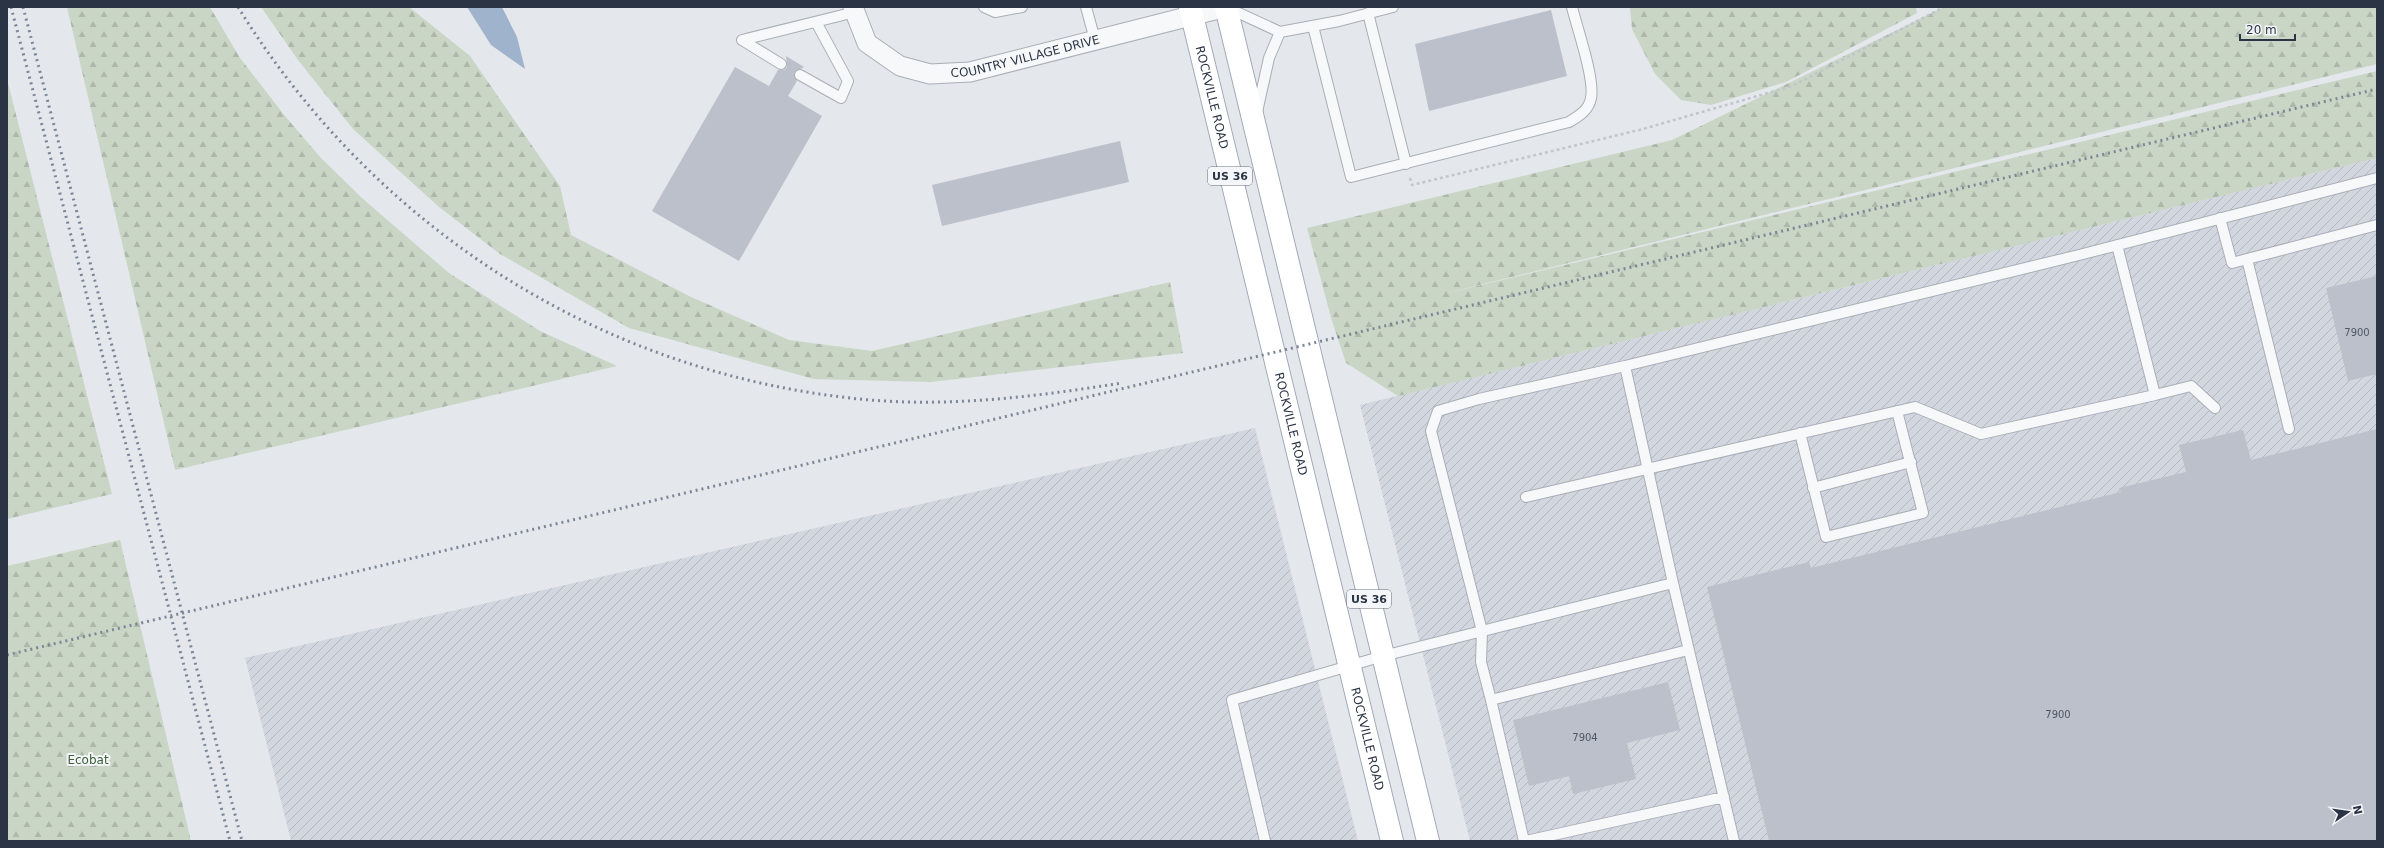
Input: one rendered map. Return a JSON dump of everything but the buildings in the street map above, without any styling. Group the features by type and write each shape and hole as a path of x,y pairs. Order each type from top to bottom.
{"main road":[{"name":"US 36","path":"1226,7 1428,841"},
{"name":"ROCKVILLE ROAD","path":"1191,11 1392,841"}],"street":[{"name":"COUNTRY VILLAGE DRIVE","path":"854,10 867,43 900,66 930,74 970,72 1095,40 1191,11 1226,7"}],"lane":[{"path":"984,7 995,12 1022,7"},
{"path":"1086,7 1095,40"},
{"path":"1226,7 1280,32 1313,26 1393,7"},
{"path":"1313,26 1351,177 1569,122 1580,115 1588,107 1592,97 1592,84 1572,7"},
{"path":"782,64 742,40 816,22 854,10"},
{"path":"1368,13 1406,164"},
{"path":"800,75 841,98 848,81 816,22"},
{"path":"1255,126 1269,58 1280,32"},
{"path":"1724,797 1525,841 1481,662 1482,631 1431,431 1438,411 1479,399 1624,366 2117,245 2377,178"},
{"path":"2220,218 2232,263 2377,225"},
{"path":"2117,245 2155,395"},
{"path":"2247,259 2288,429"},
{"path":"1624,366 1688,650 1734,841"},
{"path":"1526,497 1915,407 1981,434 2191,386 2215,408"},
{"path":"1800,434 1812,488 1826,537 1923,512 1898,411"},
{"path":"1812,488 1911,462"},
{"path":"1265,841 1232,700 1383,656 1673,583"},
{"path":"1491,700 1688,650"}],"path":[{"path":"1406,164 1412,185 1643,129 1792,86 1944,7"}],"shaded area":[{"path":"2377,158 2377,841 1470,841 1360,405"},
{"path":"1255,428 1358,841 291,841 245,658"}],"green space":[{"path":"67,7 210,7 240,58 285,116 320,157 363,199 449,273 540,331 617,366 175,470"},
{"path":"261,7 409,7 470,56 560,186 571,235 689,296 789,340 872,351 1170,282 1183,353 931,382 814,379 629,328 500,254 439,207 353,129 298,60"},
{"path":"1630,7 1916,7 1917,13 1786,82 1711,105 1681,100 1655,74 1632,29"},
{"path":"1944,7 2377,7 2377,64 1431,297 2377,71 2377,158 1398,396 1346,363 1332,321 1307,228 1672,140"},
{"path":"7,79 112,494 7,519"},
{"name":"Ecobat","path":"120,540 191,841 7,841 7,566"}],"water":[{"path":"467,7 502,7 517,37 525,69 491,45"}],"railway":[{"path":"11,7 230,841"},
{"path":"23,7 242,841"},
{"path":"238,7 294,87 358,160 429,224 507,279 591,325 680,360 773,386 870,400 934,402 997,399 1122,383"},
{"path":"7,655 2377,89"}]}
